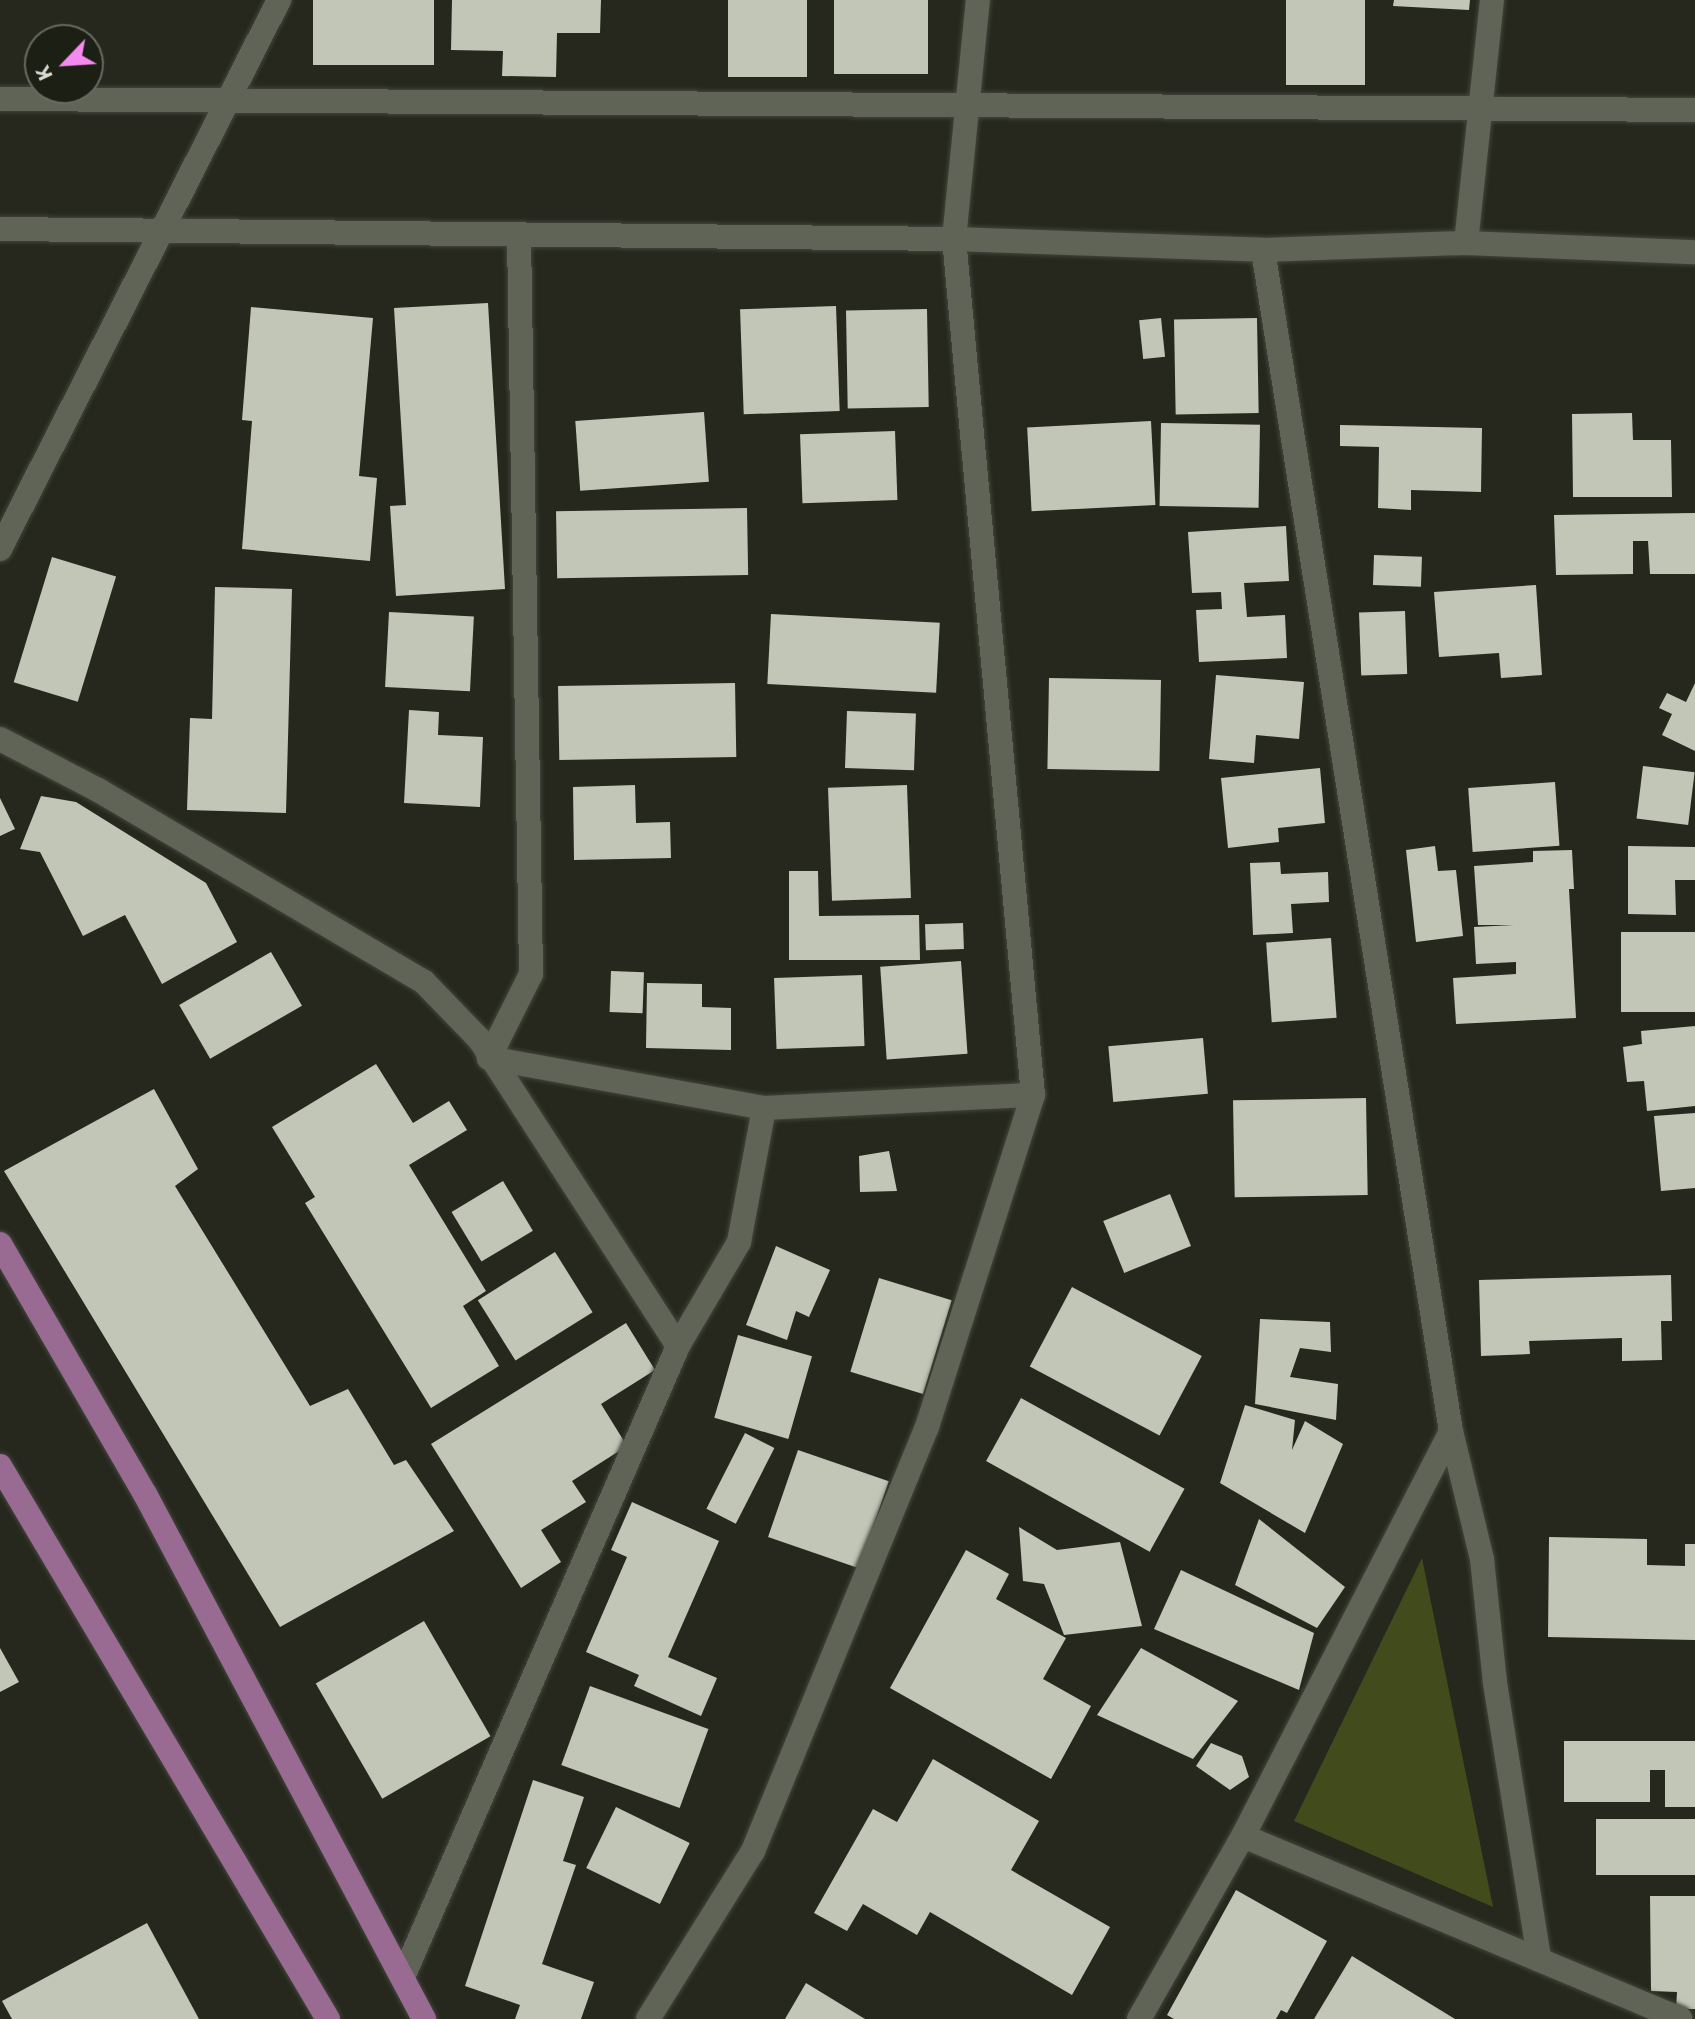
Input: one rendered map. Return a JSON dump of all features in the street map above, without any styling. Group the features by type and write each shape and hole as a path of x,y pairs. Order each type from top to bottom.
{"main road":[{"path":"0,1244 145,1494 424,2019"},
{"path":"0,1466 328,2019"}],"street":[{"path":"0,549 279,0"},
{"path":"648,2019 753,1851 927,1427 1033,1095 954,239 978,0"},
{"path":"1466,243 1492,0"},
{"path":"0,99 1695,110"},
{"path":"0,229 954,239 1263,250 1466,243 1695,252"},
{"path":"489,1058 531,974 519,235"},
{"path":"1263,250 1451,1431 1482,1559 1495,1683 1539,1957"},
{"path":"0,739 98,790 424,982 480,1040 678,1346"},
{"path":"489,1058 764,1108 1033,1095"},
{"path":"403,1977 678,1346 739,1242 764,1108"},
{"path":"1139,2019 1243,1836 1451,1431"},
{"path":"1243,1836 1539,1957 1680,2019"}],"green space":[{"path":"1422,1558 1493,1907 1294,1821"}],"building":[{"path":"313,0 434,0 434,65 313,65"},
{"path":"452,0 601,0 600,33 557,33 556,77 502,76 503,51 451,50"},
{"path":"728,0 807,0 807,77 728,77"},
{"path":"834,0 928,0 928,74 834,74"},
{"path":"1286,0 1365,0 1365,85 1286,85"},
{"path":"1394,0 1470,0 1469,10 1393,6"},
{"path":"488,303 505,589 396,596 390,506 406,505 394,308"},
{"path":"836,306 840,411 744,414 740,309"},
{"path":"251,307 373,318 359,476 377,478 370,561 242,549 252,421 242,420"},
{"path":"927,309 929,407 848,408 846,310"},
{"path":"1161,318 1165,357 1143,359 1139,320"},
{"path":"1257,318 1259,413 1176,414 1174,319"},
{"path":"704,412 709,482 580,491 575,421"},
{"path":"1632,413 1633,440 1671,440 1672,497 1573,497 1572,414"},
{"path":"1151,421 1155,505 1032,511 1027,427"},
{"path":"1161,423 1260,425 1259,508 1160,506"},
{"path":"1340,425 1482,428 1481,492 1411,490 1411,510 1378,508 1379,447 1340,446"},
{"path":"895,431 897,500 802,503 800,434"},
{"path":"747,508 748,575 557,578 556,511"},
{"path":"1695,513 1695,574 1650,574 1648,541 1633,541 1633,574 1556,575 1554,515"},
{"path":"1286,526 1289,581 1244,583 1247,617 1285,615 1287,658 1199,662 1196,610 1222,609 1221,592 1192,593 1188,532"},
{"path":"1374,555 1422,557 1421,587 1373,585"},
{"path":"52,557 116,577 78,702 14,682"},
{"path":"1536,585 1542,675 1501,678 1499,653 1439,657 1434,592"},
{"path":"215,587 292,589 286,813 187,810 190,718 212,719"},
{"path":"1405,611 1407,674 1361,676 1359,613"},
{"path":"389,612 474,616 470,691 385,687"},
{"path":"771,614 940,623 936,693 767,684"},
{"path":"1216,675 1304,682 1299,739 1256,735 1254,763 1209,759"},
{"path":"1049,678 1161,680 1159,771 1047,769"},
{"path":"735,683 736,757 559,760 558,686"},
{"path":"1695,683 1695,751 1662,735 1672,714 1659,708 1667,693 1686,702"},
{"path":"409,710 439,712 438,735 483,737 480,807 404,803"},
{"path":"847,711 916,713 914,770 845,768"},
{"path":"1643,766 1695,772 1688,825 1637,819"},
{"path":"1320,768 1325,823 1278,828 1279,842 1228,848 1221,778"},
{"path":"1555,782 1559,846 1473,852 1468,788"},
{"path":"635,785 636,823 670,822 671,858 574,860 573,787"},
{"path":"907,785 911,898 832,901 828,788"},
{"path":"41,796 76,802 206,883 237,942 162,984 125,915 83,936 40,852 20,849"},
{"path":"0,798 15,829 0,836"},
{"path":"1435,846 1438,871 1456,870 1463,936 1416,942 1406,850"},
{"path":"1628,846 1695,847 1695,880 1675,880 1676,915 1628,914"},
{"path":"1572,850 1574,889 1569,889 1576,1018 1456,1024 1453,978 1516,974 1516,962 1476,964 1474,927 1514,925 1478,925 1474,866 1533,862 1533,851"},
{"path":"1280,862 1281,874 1328,872 1329,902 1291,904 1293,933 1253,935 1250,863"},
{"path":"789,871 818,871 819,916 919,915 920,960 789,960"},
{"path":"963,923 964,949 926,950 925,924"},
{"path":"1621,932 1695,932 1695,1012 1621,1012"},
{"path":"1331,938 1337,1018 1272,1022 1266,943"},
{"path":"271,952 302,1006 210,1059 179,1005"},
{"path":"961,961 967,1054 887,1059 880,967"},
{"path":"611,971 644,972 643,1013 610,1012"},
{"path":"862,975 864,1046 777,1049 774,978"},
{"path":"647,983 702,984 702,1007 731,1008 731,1050 646,1048"},
{"path":"1695,1026 1695,1106 1647,1111 1644,1081 1627,1082 1623,1047 1642,1044 1641,1031"},
{"path":"1203,1038 1208,1094 1113,1102 1108,1046"},
{"path":"376,1064 413,1123 449,1101 467,1130 409,1165 486,1291 463,1306 499,1366 431,1408 305,1203 315,1197 272,1127"},
{"path":"154,1089 198,1169 175,1186 310,1406 348,1389 394,1465 406,1460 454,1531 280,1627 4,1171"},
{"path":"1366,1098 1368,1195 1235,1197 1233,1100"},
{"path":"1695,1113 1695,1188 1661,1191 1654,1116"},
{"path":"889,1151 897,1191 860,1192 859,1156"},
{"path":"503,1181 533,1231 481,1262 452,1212"},
{"path":"1170,1194 1191,1246 1124,1273 1103,1221"},
{"path":"776,1246 830,1270 809,1317 796,1311 787,1340 746,1325"},
{"path":"555,1252 593,1312 515,1360 478,1300"},
{"path":"1671,1275 1672,1321 1661,1321 1662,1360 1622,1361 1622,1338 1529,1341 1530,1354 1481,1356 1479,1280"},
{"path":"879,1278 952,1300 923,1394 850,1372"},
{"path":"1072,1287 1202,1356 1160,1435 1030,1366"},
{"path":"1260,1319 1330,1322 1331,1352 1300,1348 1290,1377 1338,1384 1336,1420 1255,1404"},
{"path":"626,1323 655,1370 601,1404 627,1446 572,1481 586,1502 541,1530 561,1562 521,1588 431,1444"},
{"path":"738,1335 812,1356 788,1439 714,1418"},
{"path":"1021,1398 1185,1489 1150,1552 986,1461"},
{"path":"1245,1405 1295,1420 1292,1450 1305,1421 1343,1444 1305,1533 1220,1483"},
{"path":"745,1433 774,1448 736,1524 706,1509"},
{"path":"798,1450 889,1481 859,1568 768,1537"},
{"path":"632,1502 719,1541 668,1657 717,1678 701,1716 634,1686 639,1675 586,1652 627,1557 611,1550"},
{"path":"1259,1519 1345,1587 1317,1628 1235,1585"},
{"path":"1019,1527 1057,1550 1120,1542 1142,1626 1064,1635 1044,1584 1023,1581"},
{"path":"1549,1537 1647,1539 1647,1565 1685,1566 1685,1544 1695,1544 1695,1640 1548,1637"},
{"path":"966,1550 1009,1574 996,1599 1066,1638 1043,1679 1091,1706 1051,1779 890,1688"},
{"path":"1181,1570 1314,1633 1299,1690 1154,1629"},
{"path":"424,1621 490,1736 382,1799 316,1684"},
{"path":"0,1648 19,1682 0,1692"},
{"path":"1141,1648 1238,1701 1193,1759 1097,1715"},
{"path":"590,1686 708,1729 680,1808 561,1765"},
{"path":"1564,1741 1695,1741 1695,1807 1665,1807 1665,1770 1650,1770 1650,1802 1564,1802"},
{"path":"1211,1743 1242,1756 1249,1777 1230,1790 1196,1766"},
{"path":"933,1759 1039,1821 1011,1870 1110,1927 1072,1995 930,1912 917,1935 863,1904 847,1931 814,1913 873,1809 897,1822"},
{"path":"533,1780 584,1797 563,1861 576,1865 542,1964 594,1982 581,2019 515,2019 520,2005 465,1986"},
{"path":"616,1807 690,1843 660,1904 586,1868"},
{"path":"1596,1819 1695,1819 1695,1875 1596,1875"},
{"path":"1236,1890 1327,1941 1287,2013 1281,2010 1276,2019 1174,2019 1167,2015"},
{"path":"1650,1896 1695,1896 1695,2009 1676,2009 1677,1992 1651,1991"},
{"path":"147,1923 199,2019 12,2019 2,2001"},
{"path":"1352,1956 1455,2019 1314,2019"},
{"path":"806,1983 865,2019 785,2019"}]}
